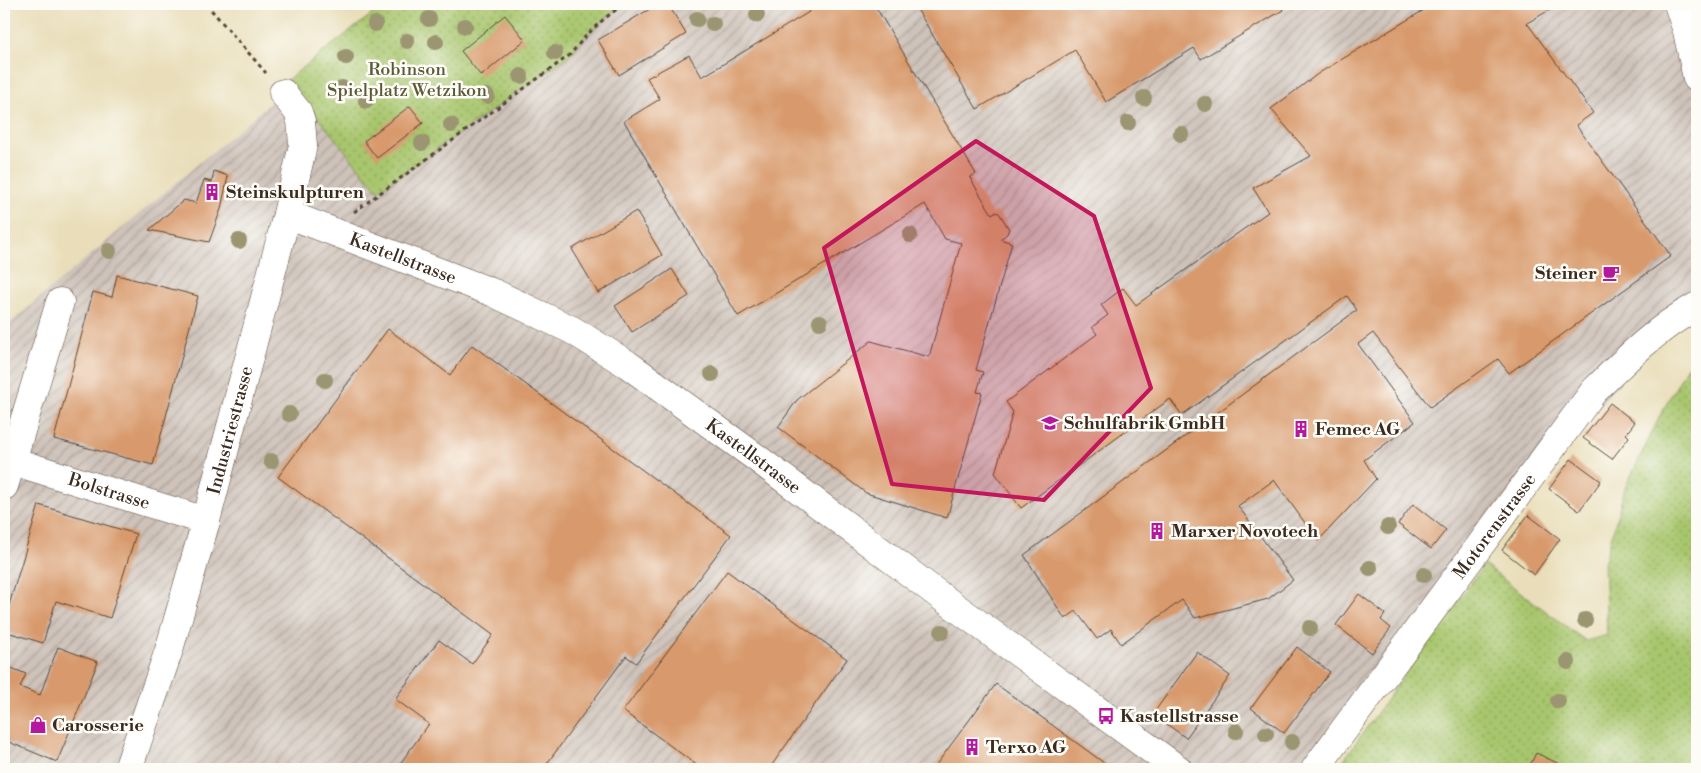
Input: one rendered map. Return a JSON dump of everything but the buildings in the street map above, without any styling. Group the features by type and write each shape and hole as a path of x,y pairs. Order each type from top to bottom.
{"street":[{"path":"1678,4 1697,78"},
{"name":"Industriestrasse","path":"128,769 169,650 206,520 287,214 303,145 303,131 298,112 282,93"},
{"name":"Kastellstrasse","path":"287,214 494,293 580,335 627,364 1178,769"},
{"path":"4,486 60,302"},
{"name":"Motorenstrasse","path":"1315,769 1594,391 1637,348 1666,325 1697,306"},
{"name":"Bolstrasse","path":"12,460 206,520"}],"path":[{"path":"206,4 282,93"},
{"path":"352,213 570,55 588,33 624,4"}],"highlighted area":[{"path":"976,141 1094,216 1151,388 1044,500 892,484 824,248"}],"shaded area":[{"path":"624,4 1697,4 1697,306 1659,331 1315,769 4,769 4,328 282,93 287,80 378,191 570,55 588,33"}],"green space":[{"name":"Robinson Spielplatz Wetzikon","path":"385,4 624,4 595,27 570,55 378,191 287,80"},
{"path":"1697,353 1697,769 1339,769 1339,766 1484,565 1586,641 1607,635 1604,564 1625,488 1662,412"}],"place":[{"name":"Steinskulpturen","path":"212,192"},
{"name":"Steiner","path":"1611,273"},
{"name":"Schulfabrik GmbH","path":"1050,423"},
{"name":"Femec AG","path":"1301,429"},
{"name":"Marxer Novotech","path":"1157,531"},
{"name":"Kastellstrasse","path":"1106,716"},
{"name":"Carosserie","path":"38,725"},
{"name":"Terxo AG","path":"972,747"}]}
